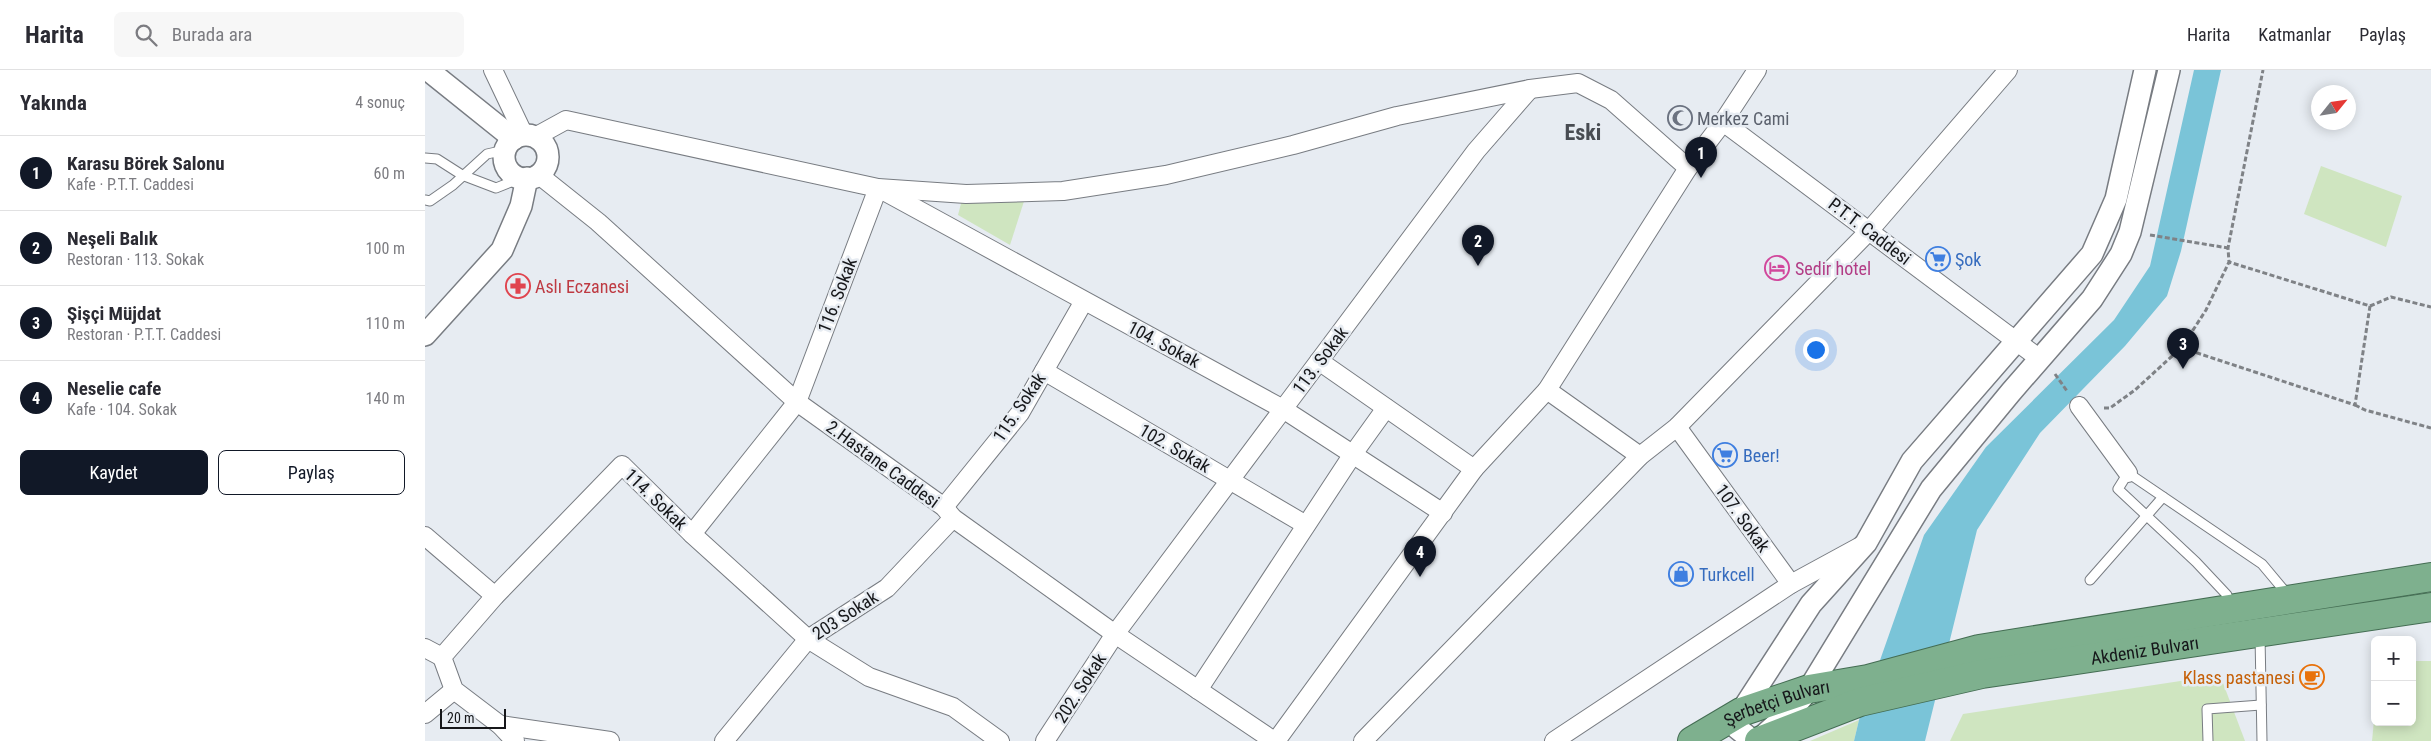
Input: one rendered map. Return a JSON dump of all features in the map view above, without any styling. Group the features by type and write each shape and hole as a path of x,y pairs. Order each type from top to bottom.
{"highway":[{"name":"Akdeniz Bulvarı","path":"1864,690 1980,661 2230,608 2431,576"},
{"name":"Akdeniz Bulvarı","path":"1980,661 2260,632 2431,607"},
{"name":"Şerbetçi Bulvarı","path":"1692,741 1741,712 1809,689 1864,690"},
{"name":"Şerbetçi Bulvarı","path":"1758,741 1864,690"}],"street":[{"path":"425,335 503,250 521,206 529,177 548,163 546,148 520,140 428,70"},
{"path":"493,70 520,140"},
{"path":"1275,741 1474,469 1547,390 1687,168 1723,122 1757,70"},
{"path":"1363,741 1640,456 1677,426 1869,231 2007,70"},
{"path":"1753,741 1737,728 1741,712 1811,604 1867,542 1912,461 2092,254 2116,199 2145,70"},
{"path":"1758,741 1791,711 1809,689 1931,489 2092,299 2121,254 2130,232 2169,70"},
{"path":"529,177 509,170 504,157 520,140 566,120 877,188 966,194 1063,191 1166,175 1293,145 1397,116 1530,89 1579,84 1611,100 1687,168"},
{"name":"113. Sokak","path":"1115,634 1476,151 1530,89"},
{"name":"P.T.T. Caddesi","path":"1723,122 2040,359"},
{"name":"2.Hastane Caddesi","path":"529,177 598,222 797,402 1115,634 1275,741"},
{"name":"104. Sokak","path":"877,188 1283,409 1443,513"},
{"name":"116. Sokak","path":"692,534 797,402 877,188"},
{"name":"115. Sokak","path":"949,513 1020,413 1084,301"},
{"path":"1319,361 1474,469"},
{"name":"102. Sokak","path":"1044,371 1306,525"},
{"path":"1547,390 1640,456"},
{"path":"2079,406 2128,472"},
{"path":"1198,690 1353,454 1386,408"},
{"name":"107. Sokak","path":"1677,426 1791,584"},
{"name":"114. Sokak","path":"442,657 495,596 622,466 692,534 808,639 869,676 953,707 1000,741"},
{"name":"203 Sokak","path":"724,741 808,639 887,588 949,513"},
{"path":"425,536 495,596"},
{"path":"1554,741 1791,584 1867,542"},
{"name":"202. Sokak","path":"1045,741 1115,634"},
{"path":"425,648 442,657 454,690 500,725 515,741"},
{"path":"425,714 454,690"},
{"path":"500,725 610,741"}],"lane":[{"path":"425,200 430,201 487,154 520,140"},
{"path":"425,158 437,159 462,175 496,188 529,177"},
{"path":"2230,608 2227,595 2197,562 2118,489 2128,472 2262,564 2292,599"},
{"path":"2090,580 2163,497"},
{"path":"2260,632 2262,741"},
{"path":"2209,741 2207,710 2261,705"}],"path":[{"path":"2079,406 2110,408 2135,390 2182,348 2205,310 2229,262 2228,248 2263,70"},
{"path":"2130,232 2228,248"},
{"path":"2229,262 2370,306 2391,297 2431,307"},
{"path":"2355,405 2370,306"},
{"path":"2182,348 2355,405 2365,410 2431,428"}],"green space":[{"path":"2321,166 2402,196 2386,247 2304,214"},
{"path":"964,192 1026,195 1010,245 958,215"},
{"path":"2416,661 2431,661 2431,741 2372,741 2373,726 2416,726"},
{"path":"2220,675 2245,741 1950,741 1963,714"},
{"path":"1859,720 1854,741 1810,741"}],"water":[{"path":"2194,70 2221,70 2181,251 2167,296 2125,346 2040,433 1977,530 1925,741 1854,741 1859,720 1924,535 1986,447 2114,320 2150,266"}],"place":[{"name":"Merkez Cami","path":"1680,118"},
{"name":"Karasu Börek Salonu","path":"1701,178"},
{"name":"Şok","path":"1938,259"},
{"name":"Neşeli Balık","path":"1478,266"},
{"name":"Sedir hotel","path":"1777,268"},
{"name":"Aslı Eczanesi","path":"518,286"},
{"name":"Şişçi Müjdat","path":"2183,369"},
{"name":"Beer!","path":"1725,455"},
{"name":"Turkcell","path":"1681,574"},
{"name":"Neselie cafe","path":"1420,577"},
{"name":"Klass pastanesi","path":"2312,677"}],"district":[{"name":"Eski","path":"1583,132"}]}
